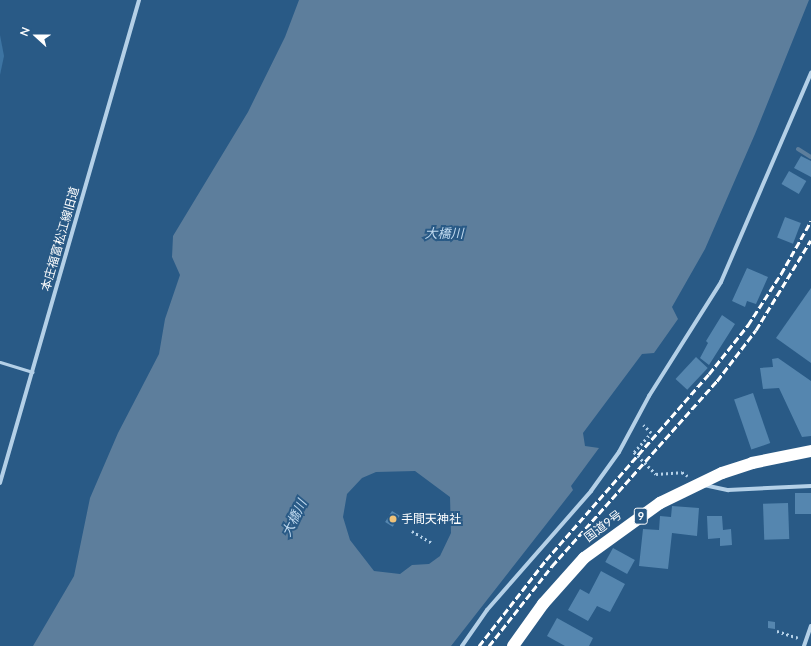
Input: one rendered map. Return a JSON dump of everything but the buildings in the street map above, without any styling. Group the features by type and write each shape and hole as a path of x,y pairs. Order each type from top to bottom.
{"highway":[{"name":"国道9号","path":"513,646 543,604 584,558 660,504 700,484 752,463 811,451"}],"street":[{"name":"本庄福富松江線旧道","path":"0,483 139,0"},
{"path":"462,646 487,610 591,491 619,452 649,396 721,282 811,73"},
{"path":"700,484 728,490 811,486"},
{"path":"804,646 811,626"}],"lane":[{"path":"0,362 33,372"}],"path":[{"path":"651,433 634,452 656,474 682,472"},
{"path":"412,531 432,543"},
{"path":"776,631 806,640"}],"shaded area":[{"path":"0,35 4,56 0,75"}],"water":[{"name":"大橋川","path":"299,0 809,0 755,134 705,249 672,307 678,319 654,353 642,354 583,433 585,446 599,448 571,486 573,490 451,646 33,646 74,576 90,498 118,433 159,354 165,319 180,275 172,257 173,236 248,112 285,37","holes":["415,471 450,497 451,533 440,556 429,564 412,565 400,574 374,571 350,540 343,517 347,494 362,478 376,472"]}],"waterway":[{"path":"798,149 811,157"}],"railway":[{"path":"479,646 546,560 709,374 748,325 781,274 811,221"},
{"path":"489,646 552,566 717,381 756,330 811,240"}],"place":[{"name":"手間天神社","path":"393,519"}]}
